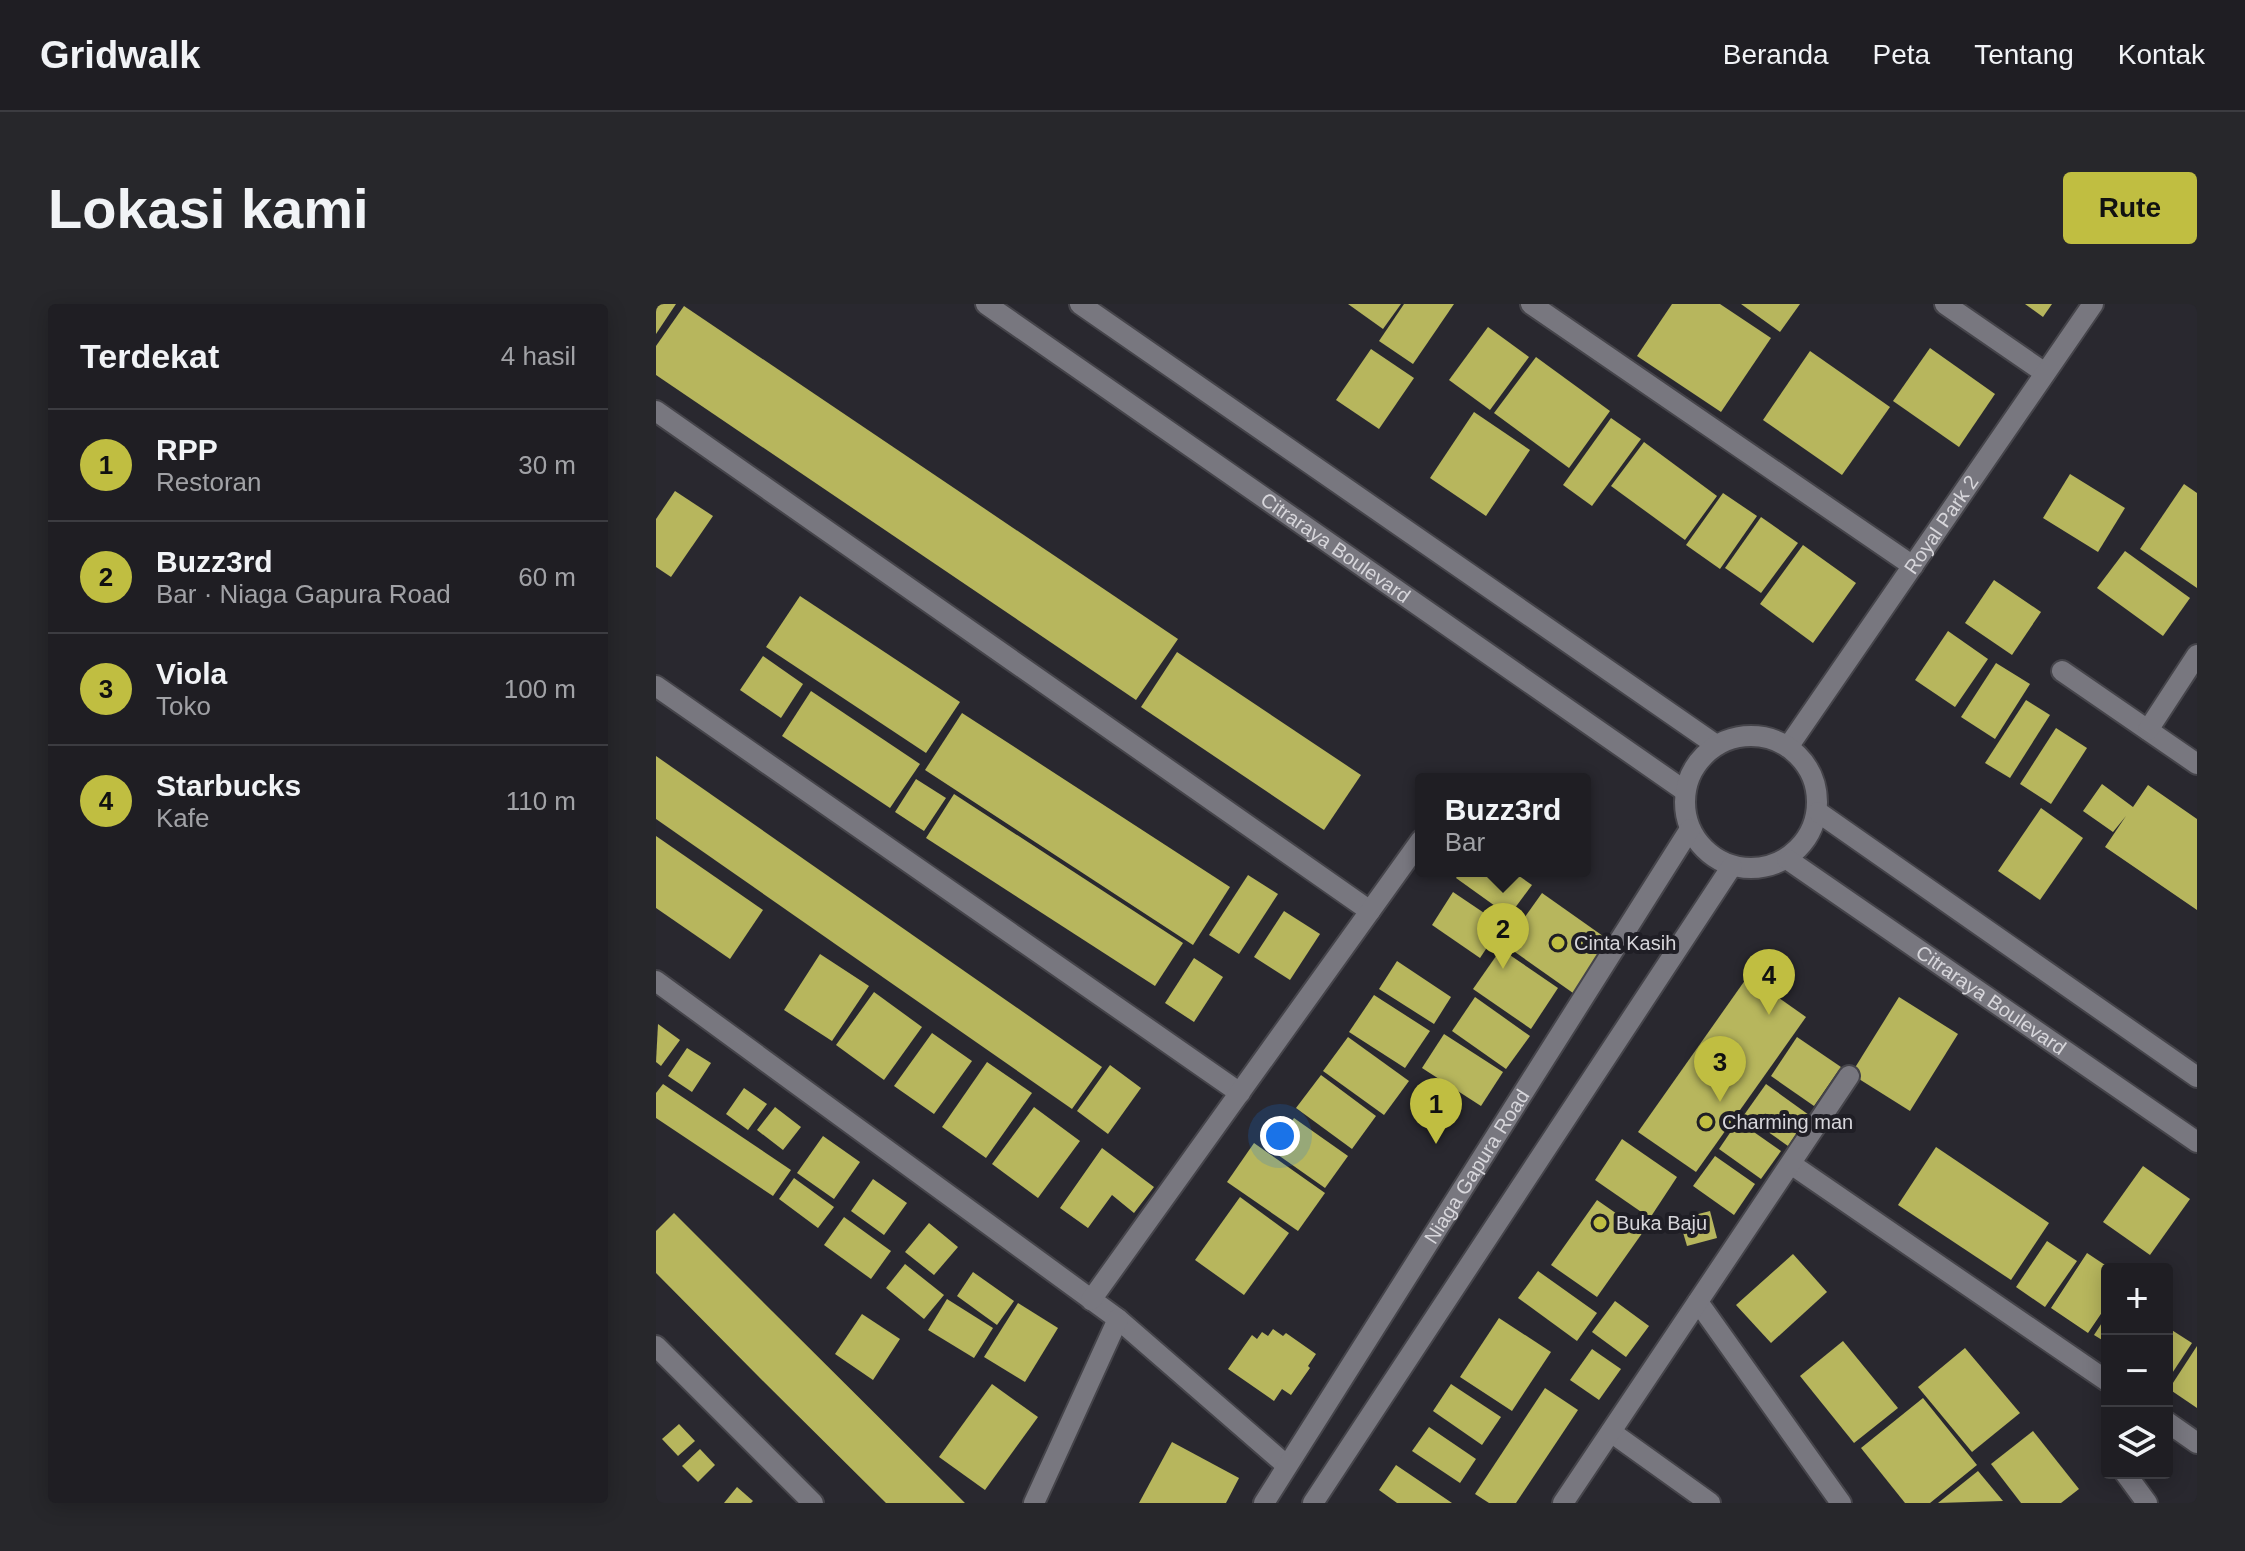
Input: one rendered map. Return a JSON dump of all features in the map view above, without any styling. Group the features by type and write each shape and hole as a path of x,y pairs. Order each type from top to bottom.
{"street":[{"name":"Citraraya Boulevard","path":"986,304 1685,791"},
{"path":"1080,304 1716,745"},
{"path":"1531,304 1913,566"},
{"path":"1945,304 2045,373"},
{"name":"Royal Park 2","path":"1788,747 2093,304"},
{"path":"656,411 1370,911"},
{"path":"2148,730 2197,655"},
{"path":"2062,671 2197,764"},
{"path":"656,686 1240,1093"},
{"path":"1752,735 1771,738 1803,759 1813,775 1818,794 1818,812 1807,839 1787,859 1770,867 1751,869 1732,866 1715,858 1700,845 1690,829 1685,810 1685,791 1701,757 1716,745 1752,735"},
{"path":"1818,812 2197,1077"},
{"name":"Niaga Gapura Road","path":"1264,1503 1690,829"},
{"path":"1091,1300 1415,848"},
{"name":"Citraraya Boulevard","path":"1787,859 2197,1142"},
{"path":"1313,1503 1732,866"},
{"path":"656,981 1118,1319 1286,1465"},
{"path":"1563,1503 1849,1076"},
{"path":"1791,1164 2101,1377"},
{"path":"1698,1302 1841,1503"},
{"path":"1034,1503 1118,1319"},
{"path":"656,1346 813,1503"},
{"path":"2173,1426 2197,1443"},
{"path":"1611,1432 1710,1503"},
{"path":"2129,1479 2147,1503"}],"building":[{"path":"656,304 676,304 656,334"},
{"path":"1348,304 1401,304 1383,329"},
{"path":"1404,304 1454,304 1413,364 1379,341"},
{"path":"1672,304 1720,304 1771,338 1721,412 1637,356"},
{"path":"1741,304 1800,304 1780,332"},
{"path":"2025,304 2052,304 2043,317"},
{"path":"684,306 1178,639 1136,700 656,375 656,346"},
{"path":"1488,327 1529,357 1490,410 1449,380"},
{"path":"1930,348 1995,394 1959,447 1893,401"},
{"path":"1371,349 1414,378 1379,429 1336,400"},
{"path":"1810,351 1890,407 1842,475 1763,420"},
{"path":"1536,357 1610,411 1569,468 1494,413"},
{"path":"1474,412 1530,450 1486,516 1430,478"},
{"path":"1611,418 1641,439 1592,506 1563,485"},
{"path":"1644,442 1717,496 1685,540 1611,486"},
{"path":"2070,474 2125,508 2098,552 2043,518"},
{"path":"2184,484 2197,493 2197,588 2140,549"},
{"path":"675,491 713,516 671,577 656,567 656,519"},
{"path":"1723,493 1757,516 1720,569 1686,545"},
{"path":"1761,517 1798,543 1761,593 1725,568"},
{"path":"1803,545 1856,583 1813,643 1760,604"},
{"path":"2125,551 2190,598 2163,636 2097,588"},
{"path":"1994,580 2041,612 2012,655 1965,623"},
{"path":"800,596 960,702 926,753 766,647"},
{"path":"1948,631 1988,659 1955,707 1915,680"},
{"path":"1177,652 1361,775 1324,830 1141,707"},
{"path":"763,656 803,684 781,718 740,690"},
{"path":"1996,663 2030,684 1995,739 1961,717"},
{"path":"811,691 920,764 890,808 782,736"},
{"path":"2026,700 2050,715 2010,778 1985,763"},
{"path":"962,713 1230,887 1193,945 925,770"},
{"path":"2056,728 2087,748 2051,804 2020,784"},
{"path":"656,756 1102,1067 1072,1109 656,819"},
{"path":"916,779 946,798 924,831 895,812"},
{"path":"2102,784 2133,807 2148,785 2197,819 2197,910 2105,847 2126,816 2113,832 2083,811"},
{"path":"954,794 1183,943 1155,986 926,838"},
{"path":"2041,808 2083,838 2040,900 1998,871"},
{"path":"656,836 763,910 730,959 656,908"},
{"path":"1248,875 1278,894 1239,954 1209,935"},
{"path":"1521,877 1532,885 1509,916 1456,878"},
{"path":"1453,892 1502,925 1480,958 1432,925"},
{"name":"Cinta Kasih","path":"1542,893 1610,941 1573,993 1505,945"},
{"path":"1284,911 1320,934 1290,980 1254,957"},
{"path":"1501,949 1558,988 1531,1029 1473,989"},
{"path":"820,954 869,986 832,1041 784,1010"},
{"path":"1194,958 1223,977 1194,1022 1165,1003"},
{"path":"1397,961 1451,997 1434,1024 1379,989"},
{"path":"1748,976 1806,1017 1696,1172 1638,1132"},
{"path":"874,992 922,1027 884,1080 836,1045"},
{"path":"1374,995 1430,1031 1405,1068 1349,1032"},
{"path":"1475,997 1530,1036 1506,1069 1452,1031"},
{"path":"1899,997 1958,1034 1910,1111 1851,1074"},
{"path":"658,1024 680,1040 661,1066 656,1062"},
{"path":"932,1033 972,1061 934,1114 894,1086"},
{"path":"1444,1034 1503,1072 1481,1106 1422,1068"},
{"path":"1348,1037 1409,1081 1384,1115 1323,1071"},
{"path":"1797,1037 1841,1067 1814,1106 1771,1076"},
{"path":"687,1048 711,1063 692,1092 668,1076"},
{"path":"987,1062 1032,1093 986,1158 942,1127"},
{"path":"1110,1065 1141,1088 1108,1134 1077,1111"},
{"path":"1321,1075 1376,1116 1352,1149 1296,1108"},
{"path":"663,1084 791,1170 773,1196 656,1118 656,1093"},
{"path":"1766,1084 1809,1115 1788,1146 1744,1115"},
{"path":"744,1088 767,1104 748,1130 726,1114"},
{"path":"775,1107 801,1127 783,1150 757,1130"},
{"path":"1034,1107 1080,1141 1038,1198 992,1164"},
{"path":"1294,1118 1348,1156 1325,1188 1271,1150"},
{"path":"1738,1121 1781,1151 1761,1179 1719,1149"},
{"path":"823,1136 860,1162 834,1199 797,1173"},
{"path":"1622,1139 1677,1177 1650,1218 1595,1180"},
{"path":"1254,1143 1325,1193 1298,1231 1227,1182"},
{"path":"1936,1147 2049,1223 2011,1280 1898,1205"},
{"path":"1102,1148 1154,1187 1134,1213 1112,1195 1088,1228 1060,1208"},
{"path":"1715,1156 1755,1184 1734,1215 1693,1186"},
{"path":"2143,1166 2190,1199 2150,1255 2103,1222"},
{"path":"794,1178 834,1207 818,1228 779,1199"},
{"path":"873,1179 907,1203 884,1235 851,1211"},
{"path":"1240,1197 1289,1233 1244,1295 1195,1260"},
{"path":"1597,1200 1643,1232 1597,1297 1551,1265"},
{"path":"1710,1211 1717,1238 1687,1246 1679,1219"},
{"path":"674,1213 965,1503 886,1503 758,1376 656,1273 656,1231"},
{"path":"844,1217 891,1251 871,1279 824,1245"},
{"path":"929,1223 958,1247 934,1275 905,1252"},
{"path":"2047,1241 2077,1261 2045,1307 2016,1287"},
{"path":"2087,1253 2102,1263 2101,1314 2088,1333 2051,1308"},
{"path":"1793,1254 1827,1292 1771,1343 1736,1305"},
{"path":"905,1264 944,1295 924,1319 886,1288"},
{"path":"1538,1271 1597,1313 1577,1341 1518,1298"},
{"path":"973,1272 1014,1301 997,1325 957,1296"},
{"path":"947,1299 993,1328 974,1358 928,1330"},
{"path":"1615,1301 1649,1326 1626,1357 1592,1332"},
{"path":"1018,1303 1058,1328 1025,1382 984,1357"},
{"path":"862,1314 900,1339 873,1380 835,1354"},
{"path":"1499,1318 1551,1352 1512,1411 1460,1377"},
{"path":"2101,1324 2101,1339 2094,1335"},
{"path":"1273,1329 1283,1336 1286,1333 1316,1354 1291,1395 1282,1389 1274,1401 1228,1369 1252,1335 1257,1339 1262,1332 1268,1336"},
{"path":"2173,1331 2192,1343 2173,1372"},
{"path":"1843,1341 1898,1408 1854,1443 1800,1376"},
{"path":"2197,1346 2197,1408 2173,1392 2173,1383"},
{"path":"1965,1348 2020,1413 1972,1452 1918,1387"},
{"path":"1592,1349 1621,1369 1599,1400 1570,1380"},
{"path":"992,1384 1038,1417 985,1490 939,1457"},
{"path":"1451,1384 1501,1417 1482,1445 1433,1411"},
{"path":"1545,1388 1578,1410 1516,1503 1489,1503 1475,1494"},
{"path":"1923,1398 1977,1465 1930,1503 1905,1503 1861,1448"},
{"path":"679,1424 695,1441 678,1456 662,1439"},
{"path":"1429,1427 1476,1459 1460,1483 1412,1451"},
{"path":"2033,1431 2079,1489 2061,1503 2021,1503 1991,1464"},
{"path":"1172,1442 1239,1478 1226,1503 1139,1503"},
{"path":"700,1449 715,1465 698,1482 682,1466"},
{"path":"1396,1465 1452,1503 1397,1503 1379,1490"},
{"path":"1978,1471 2003,1501 1938,1503"},
{"path":"737,1487 753,1501 751,1503 724,1503"}],"place":[{"name":"Cinta Kasih","path":"1558,943"},
{"name":"Buzz3rd","path":"1503,969"},
{"name":"Starbucks","path":"1769,1015"},
{"name":"Viola","path":"1720,1102"},
{"name":"Charming man","path":"1706,1122"},
{"name":"RPP","path":"1436,1144"},
{"name":"Buka Baju","path":"1600,1223"}]}
